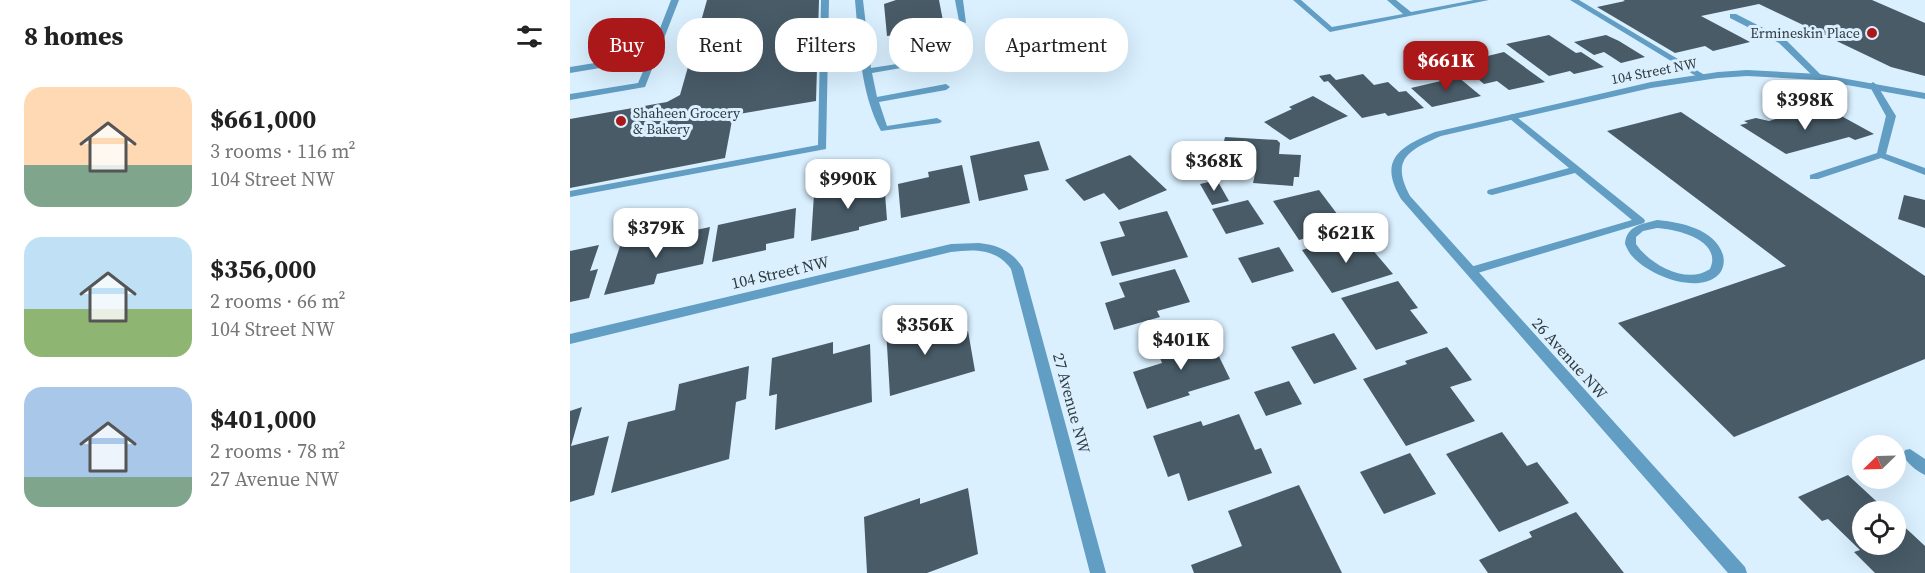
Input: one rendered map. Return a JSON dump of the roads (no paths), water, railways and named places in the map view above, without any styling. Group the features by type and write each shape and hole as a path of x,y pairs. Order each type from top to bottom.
{"street":[{"path":"665,27 675,0"},
{"path":"570,194 824,147 825,0"},
{"path":"859,0 861,18"},
{"path":"959,0 962,18"},
{"path":"1297,0 1329,30 1485,0"},
{"path":"1391,0 1410,15"},
{"path":"1574,0 1704,76"},
{"path":"1733,15 1782,41 1818,77"},
{"path":"570,70 588,67"},
{"path":"570,97 642,85 647,72"},
{"path":"867,72 873,100 884,129 937,121"},
{"name":"104 Street NW","path":"1397,158 1416,144 1438,134 1651,85 1704,76 1747,73 1818,77 1925,96"},
{"path":"1873,85 1891,116 1881,156"},
{"path":"873,100 946,87"},
{"path":"1513,117 1642,223"},
{"path":"1814,177 1881,156 1925,172"},
{"name":"26 Avenue NW","path":"1397,158 1394,172 1405,197 1739,573"},
{"path":"1492,192 1576,169"},
{"path":"1471,271 1642,223 1671,225 1700,236 1718,254 1719,263 1716,272 1707,277 1678,278 1652,267 1634,251 1630,243 1631,236 1642,223"},
{"name":"104 Street NW","path":"570,339 951,248 982,246 998,250"},
{"name":"27 Avenue NW","path":"998,250 1012,259 1017,268 1098,573"},
{"path":"1910,455 1925,468"}],"place":[{"name":"Ermineskin Place","path":"1872,33"},
{"name":"Shaheen Grocery & Bakery","path":"621,121"}]}
